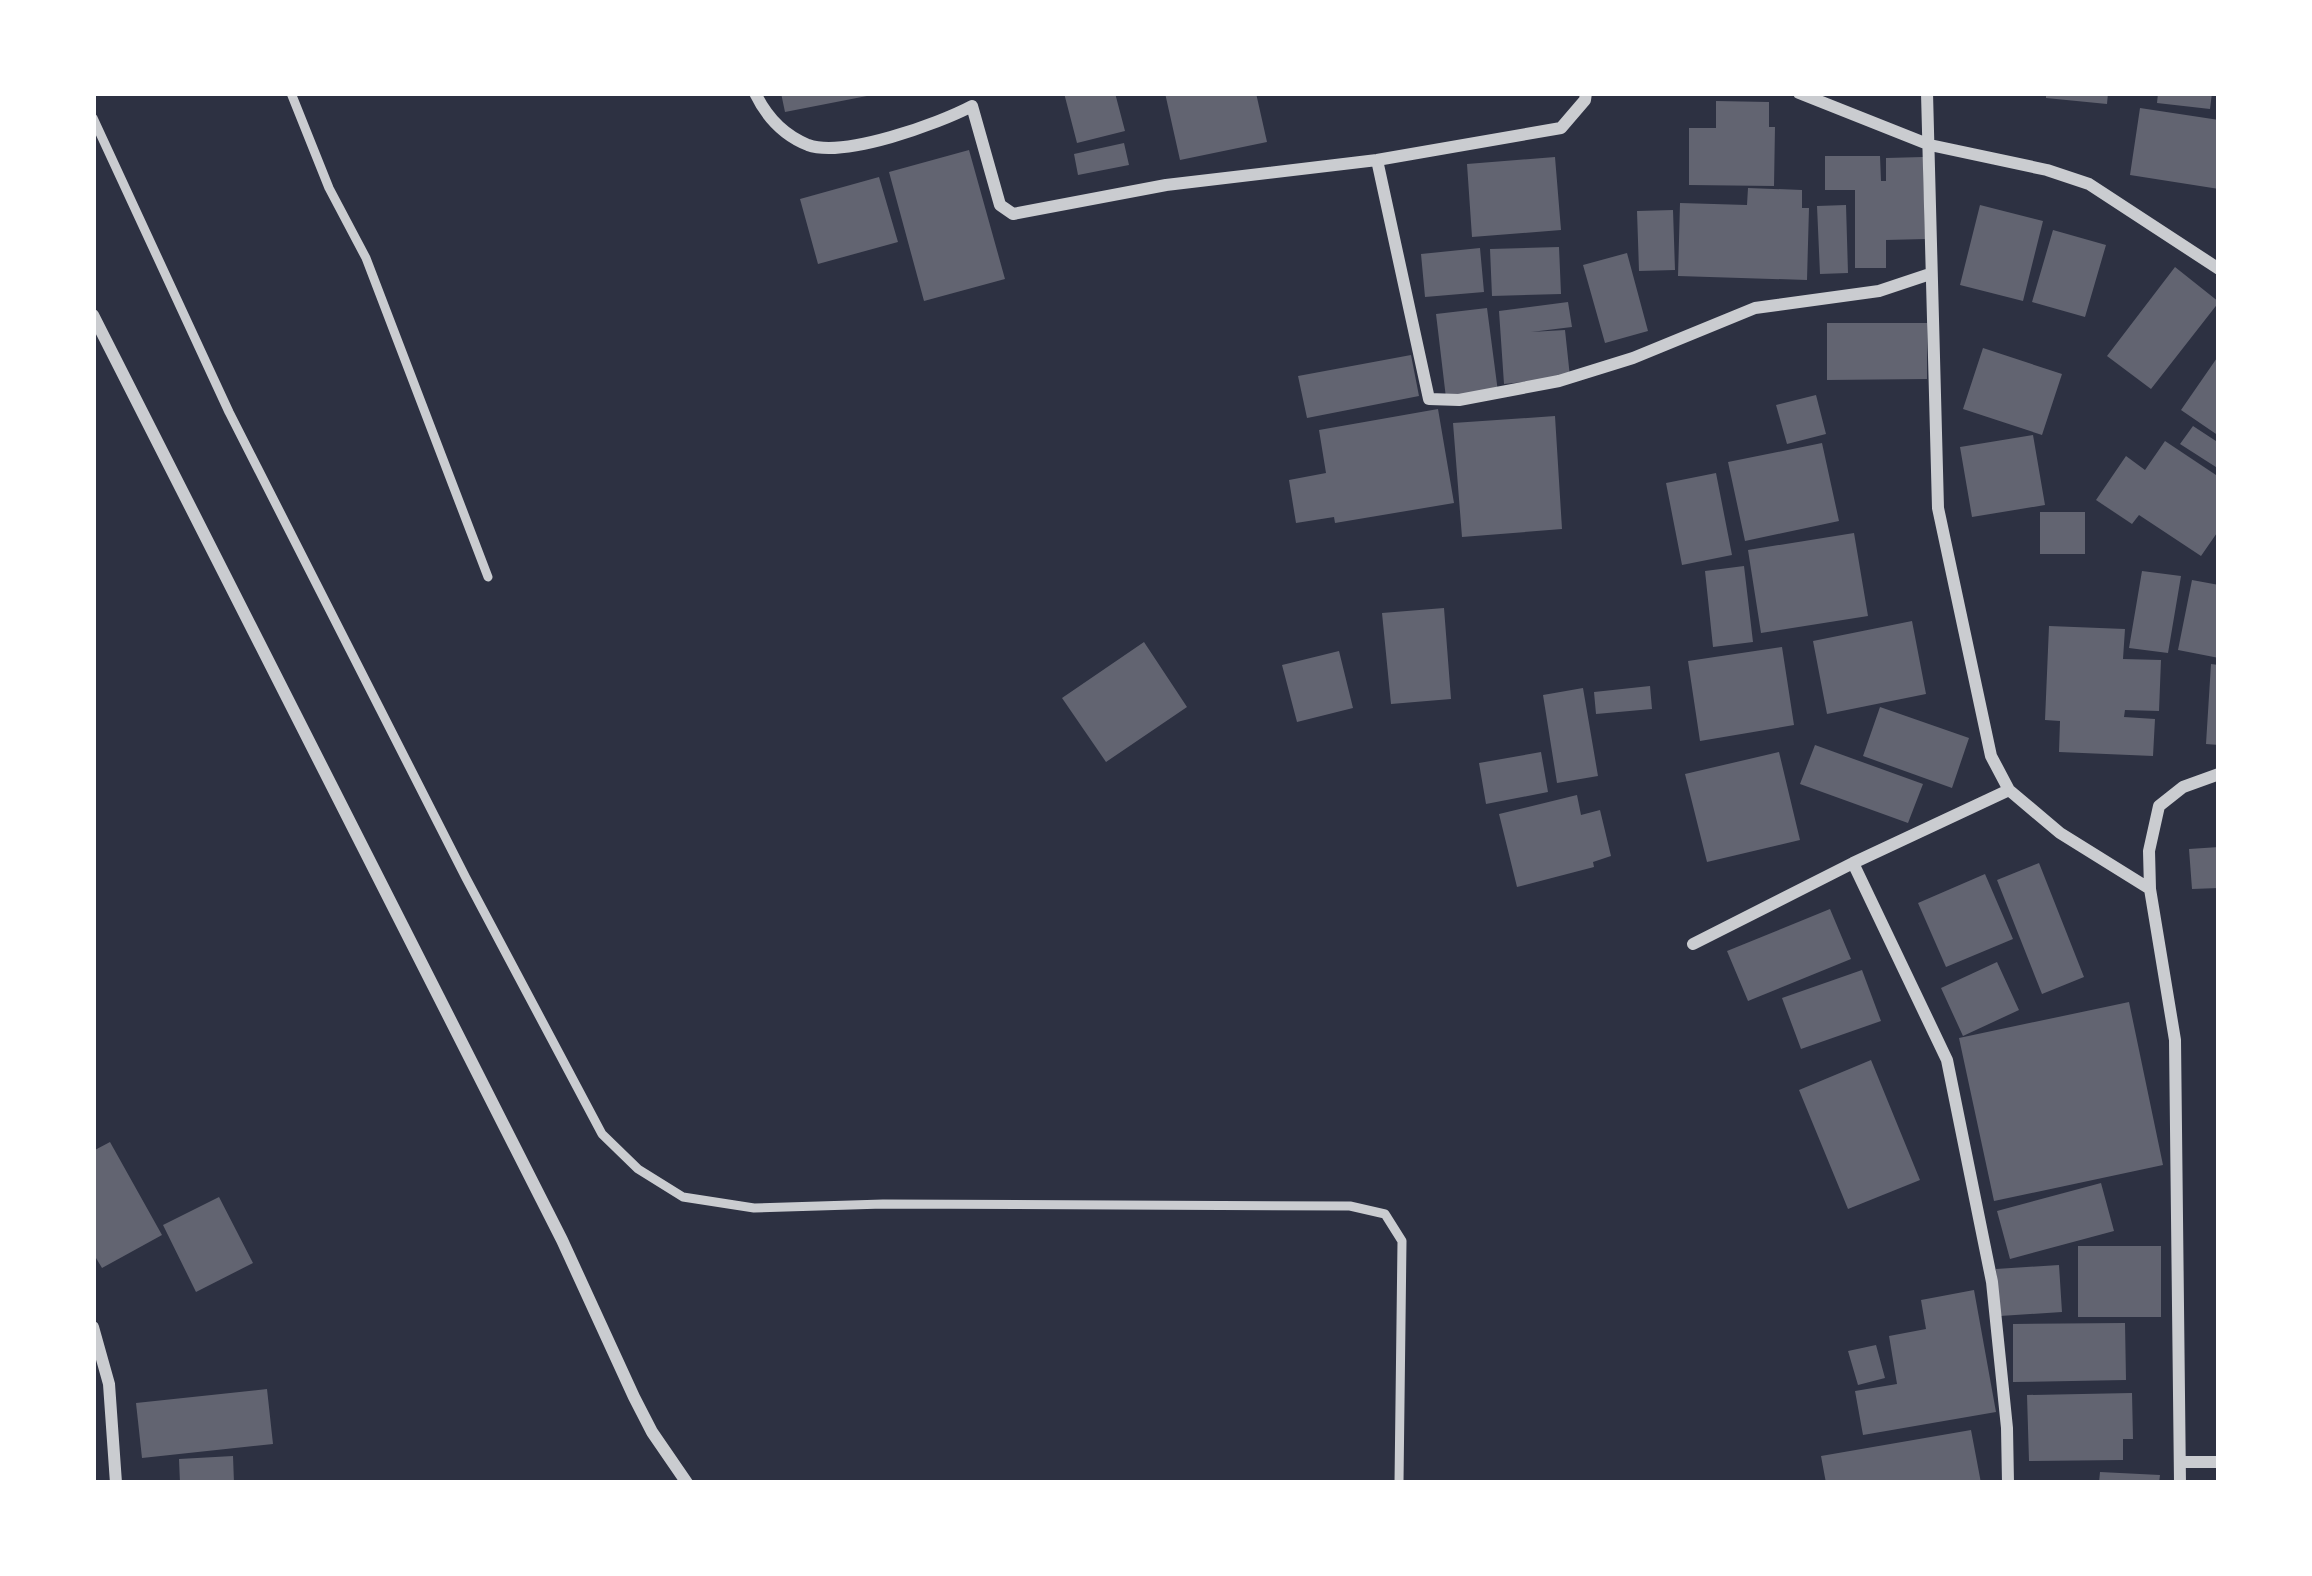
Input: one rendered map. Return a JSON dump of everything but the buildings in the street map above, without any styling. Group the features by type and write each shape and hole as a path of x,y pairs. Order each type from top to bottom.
{"street":[{"path":"755,93 776,125 810,146 842,147 890,136 970,100 1000,205 1013,214 1166,185 1377,160 1561,128 1586,93"},
{"path":"1799,93 1930,145 2089,184 2219,269"},
{"path":"1927,93 1938,508 1991,756 2009,790 2060,833 2150,890"},
{"path":"1377,160 1429,399 1459,400 1559,381 1633,358 1755,308 1879,290 1930,274"},
{"path":"93,315 562,1240 652,1432 687,1483"},
{"path":"2180,1483 2175,1040 2150,890 2149,850 2159,806 2183,787 2219,774"},
{"path":"1693,944 2009,790"},
{"path":"1852,863 1947,1060 1992,1282 2008,1427 2008,1483"},
{"path":"93,1328 109,1384 116,1483"},
{"path":"2181,1462 2219,1462"}],"lane":[{"path":"291,93 329,188 366,258 488,577"},
{"path":"93,118 240,434 602,1134 638,1169 683,1197 754,1208 1350,1206 1384,1214 1402,1240 1399,1483"}]}
